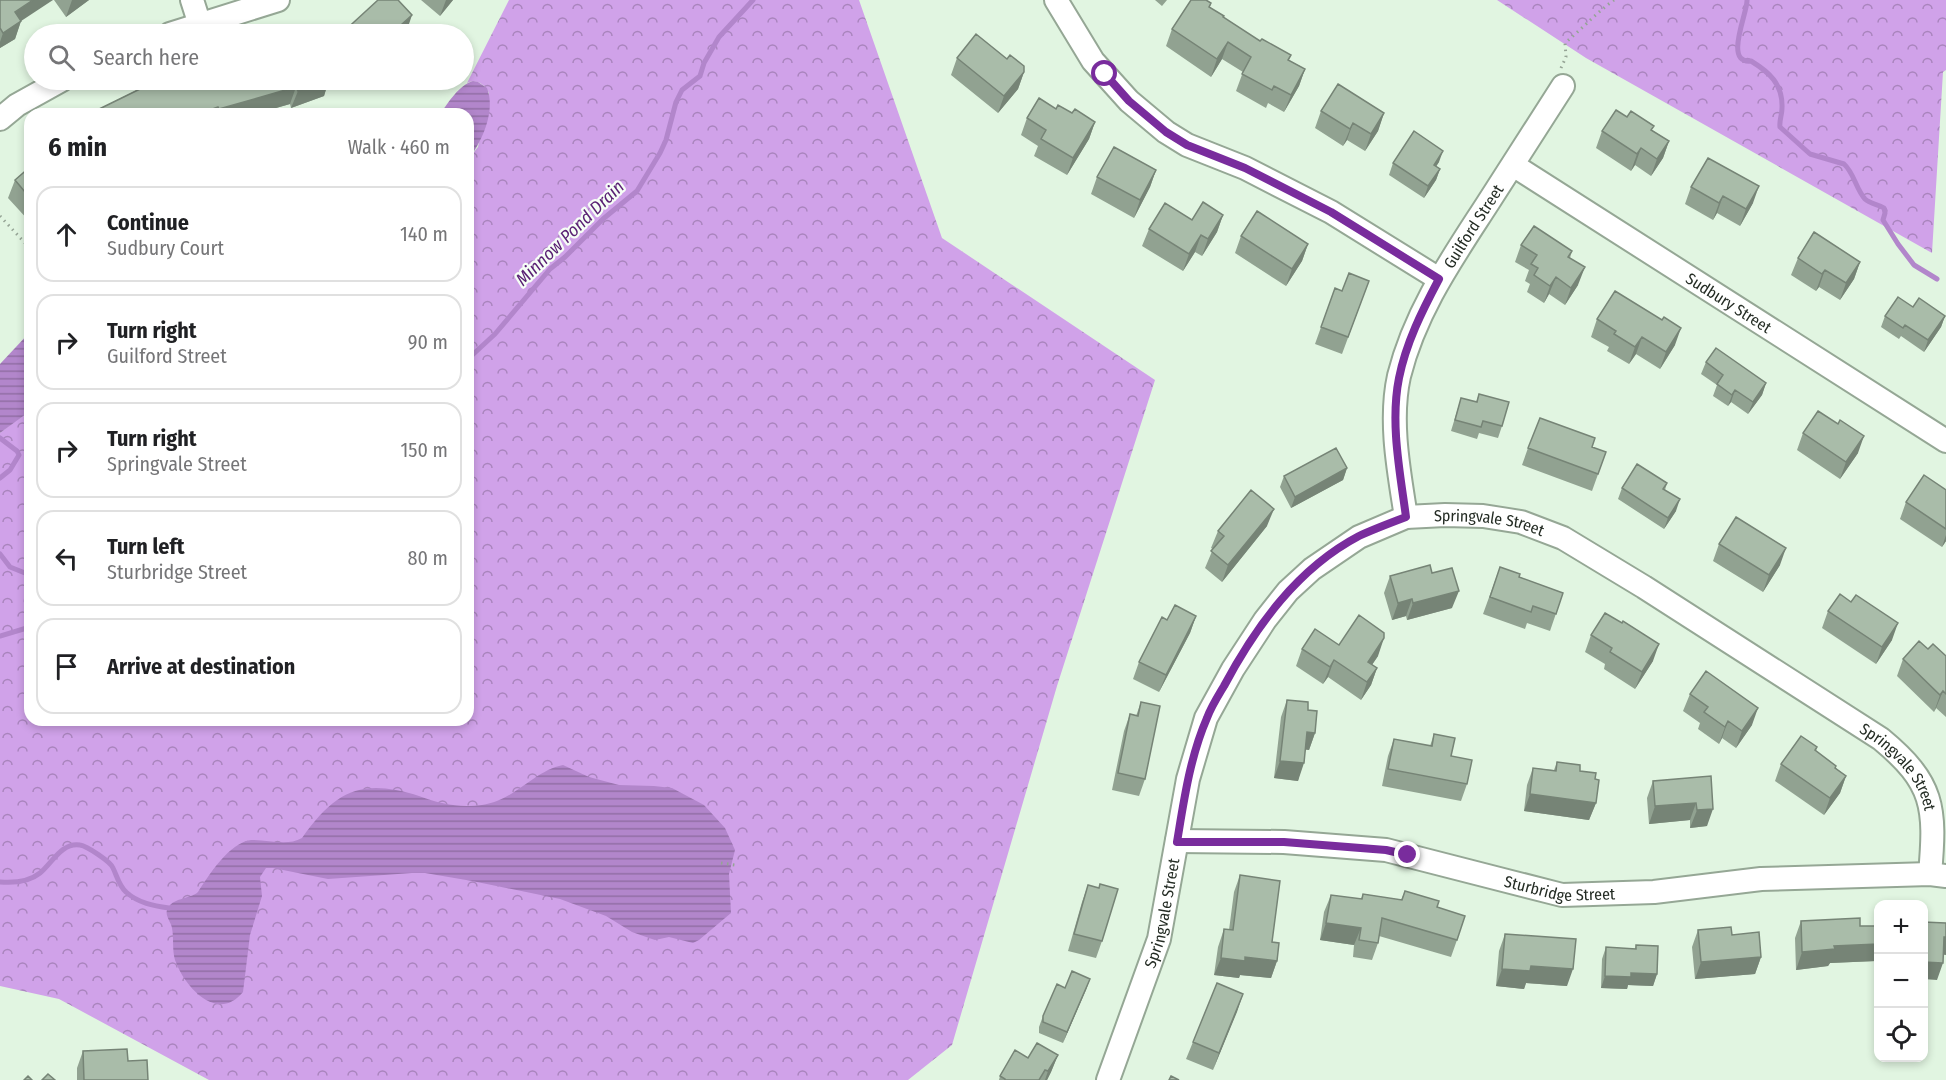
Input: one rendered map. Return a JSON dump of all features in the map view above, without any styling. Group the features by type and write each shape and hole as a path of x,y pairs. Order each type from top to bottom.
{"street":[{"path":"192,0 200,24"},
{"path":"202,24 249,4 278,0"},
{"path":"1056,0 1093,61 1129,101 1166,132 1187,145 1245,168 1331,212 1439,279"},
{"name":"Guilford Street","path":"1406,517 1396,432 1396,405 1399,377 1416,322 1439,279 1563,86"},
{"path":"0,119 17,105 44,90"},
{"name":"Sudbury Street","path":"1513,165 1946,441"},
{"name":"Springvale Street","path":"1108,1080 1159,939 1188,779 1206,718 1233,669 1265,620 1288,591 1311,569 1359,537 1406,517 1483,516 1521,522 1563,538 1881,738 1918,776 1930,801 1938,875"},
{"name":"Sturbridge Street","path":"1177,842 1284,842 1386,850 1562,895 1654,892 1761,879 1938,875"}],"path":[{"path":"1563,86 1558,72 1566,57 1565,43 1598,11 1614,0"},
{"path":"0,216 24,242"},
{"path":"721,862 735,865"}],"green space":[{"path":"509,0 859,0 942,238 1155,380 1057,686 952,1045 908,1080 209,1080 59,999 0,986 0,433 24,414 24,726 474,726 474,152 478,147 489,93 480,83 474,82 474,69"},
{"path":"1497,0 1946,0 1946,70 1943,72 1932,253 1586,58"}],"shaded area":[{"path":"474,81 487,88 489,116 483,135 474,150 474,108 444,108 458,90 474,90"},
{"path":"24,338 24,415 0,433 0,364"},
{"path":"563,765 589,777 619,785 672,788 704,805 725,828 735,850 729,874 731,913 693,943 669,937 655,940 632,932 606,916 560,899 472,881 425,873 328,879 266,868 260,877 262,896 250,935 243,992 233,1001 223,1004 212,1003 194,990 179,970 174,956 172,928 167,914 169,906 198,892 220,861 243,842 251,840 296,841 302,838 327,809 352,792 381,788 450,805 482,805 505,797 542,773"}],"building":[{"path":"0,0 33,0 15,12 21,21 3,33 0,28"},
{"path":"378,0 398,0 412,15 402,24 352,24"},
{"path":"1191,0 1206,0 1211,3 1209,7 1260,41 1262,39 1291,55 1288,60 1305,69 1291,95 1274,86 1272,90 1242,74 1251,57 1228,42 1217,59 1172,29"},
{"path":"976,34 1007,59 1010,55 1024,66 1024,72 1004,96 957,58"},
{"path":"1338,84 1384,113 1371,134 1353,123 1350,129 1321,111"},
{"path":"138,90 286,90 222,108 101,108"},
{"path":"1039,98 1056,109 1058,105 1072,113 1075,109 1095,122 1073,158 1041,139 1046,130 1027,118"},
{"path":"1616,110 1627,117 1631,111 1654,126 1651,130 1669,141 1657,159 1641,148 1637,154 1602,131"},
{"path":"1414,131 1443,151 1434,165 1440,169 1428,186 1393,163"},
{"path":"1114,147 1156,170 1140,200 1097,177"},
{"path":"1708,158 1759,186 1746,209 1723,196 1719,203 1691,187"},
{"path":"24,172 24,191 15,180"},
{"path":"1203,202 1223,215 1208,239 1201,235 1189,254 1149,229 1165,203 1192,220"},
{"path":"1257,211 1308,244 1292,269 1241,236"},
{"path":"1534,226 1572,251 1568,257 1585,267 1571,288 1556,277 1550,286 1534,275 1538,268 1531,264 1537,255 1521,245"},
{"path":"1814,232 1860,262 1846,283 1825,270 1822,274 1798,258"},
{"path":"1349,273 1369,281 1348,337 1321,327 1335,288 1342,291"},
{"path":"1615,291 1662,320 1664,317 1681,328 1666,352 1642,337 1635,347 1614,334 1616,331 1597,319"},
{"path":"1898,297 1913,307 1919,298 1945,316 1928,340 1905,325 1903,328 1885,316"},
{"path":"1716,348 1766,383 1753,402 1735,390 1732,395 1717,384 1723,375 1706,362"},
{"path":"1479,394 1509,402 1502,426 1483,421 1481,427 1455,420 1461,398 1477,402"},
{"path":"1818,411 1838,424 1840,420 1864,436 1846,462 1803,433"},
{"path":"1540,418 1595,438 1592,447 1606,452 1598,474 1528,448"},
{"path":"1336,448 1347,468 1295,497 1284,476"},
{"path":"1637,464 1667,483 1663,489 1680,499 1668,518 1622,488"},
{"path":"1924,475 1946,490 1946,529 1906,502"},
{"path":"1251,490 1274,509 1228,565 1211,551 1224,536 1218,531"},
{"path":"1736,517 1786,548 1769,575 1719,544"},
{"path":"1430,565 1432,573 1452,568 1459,591 1413,603 1412,599 1398,603 1390,576"},
{"path":"1500,567 1520,574 1519,577 1563,593 1556,614 1533,606 1531,612 1490,597"},
{"path":"1840,594 1851,602 1856,595 1898,623 1882,647 1828,611"},
{"path":"1175,605 1196,616 1166,675 1139,662 1162,617 1167,620"},
{"path":"1605,613 1622,623 1623,621 1659,644 1642,672 1610,652 1612,648 1591,635"},
{"path":"1359,615 1384,633 1384,638 1368,662 1377,668 1367,682 1334,660 1330,667 1302,649 1315,629 1339,645"},
{"path":"1919,641 1928,649 1933,644 1946,656 1946,694 1943,691 1940,695 1903,659"},
{"path":"1706,671 1758,708 1742,731 1728,721 1725,727 1704,712 1708,707 1690,694"},
{"path":"1287,700 1308,702 1308,710 1317,711 1315,733 1307,732 1304,763 1280,761"},
{"path":"1141,702 1160,706 1145,779 1118,773 1130,714 1138,716"},
{"path":"1434,734 1455,738 1451,756 1472,760 1467,784 1388,769 1394,739 1432,746"},
{"path":"1801,736 1817,747 1815,750 1846,776 1830,798 1781,764"},
{"path":"1557,762 1580,765 1580,771 1596,773 1595,779 1599,780 1596,803 1530,794 1533,768 1556,771"},
{"path":"1711,776 1713,809 1697,810 1696,803 1655,806 1653,781"},
{"path":"1240,875 1280,881 1272,942 1279,943 1277,961 1245,957 1245,961 1221,958 1224,929 1233,930"},
{"path":"1100,884 1118,889 1102,941 1074,934 1088,885 1099,888"},
{"path":"1405,891 1439,901 1437,907 1465,916 1457,940 1382,918 1378,943 1359,940 1361,928 1326,923 1331,895 1362,899 1363,894 1402,900"},
{"path":"1860,918 1860,926 1874,926 1874,944 1834,946 1835,949 1802,952 1801,921"},
{"path":"1928,922 1946,923 1943,963 1928,962"},
{"path":"1731,927 1732,935 1759,932 1761,957 1701,962 1698,930"},
{"path":"1505,934 1576,939 1573,969 1531,966 1530,971 1502,969"},
{"path":"1636,945 1658,946 1657,974 1631,973 1631,977 1605,976 1606,947 1636,949"},
{"path":"1072,971 1090,979 1067,1032 1043,1022 1043,1016 1057,984 1065,988"},
{"path":"1217,983 1243,994 1219,1053 1193,1042"},
{"path":"1037,1043 1058,1055 1039,1080 1005,1080 1000,1076 1015,1050 1028,1058"},
{"path":"127,1049 128,1061 147,1060 148,1080 84,1080 83,1051"},
{"path":"48,1074 55,1080 42,1080"}],"waterway":[{"name":"Minnow Pond Drain","path":"474,353 495,334 550,269 603,219 637,191 666,140 676,102 682,90 700,76 704,63 719,37 753,0"},
{"path":"1747,0 1739,36 1739,54 1743,60 1751,61 1764,70 1777,85 1782,100 1780,127 1810,154 1844,164 1865,199 1884,208 1883,220 1914,265 1937,279"},
{"path":"0,438 19,455 10,470 0,478"},
{"path":"0,554 10,567 24,573"},
{"name":"Minnow Pond Drain","path":"0,636 24,629"},
{"path":"0,882 15,882 31,878 40,873 63,850 80,845 88,848 111,865 122,887 131,896 146,903 169,908"}],"route":[{"path":"1105,74 1129,101 1166,132 1187,145 1245,168 1331,212 1439,279 1416,322 1399,377 1396,432 1406,517 1359,537 1311,569 1288,591 1265,620 1233,669 1206,718 1188,779 1177,842 1284,842 1386,850 1408,855"}]}
